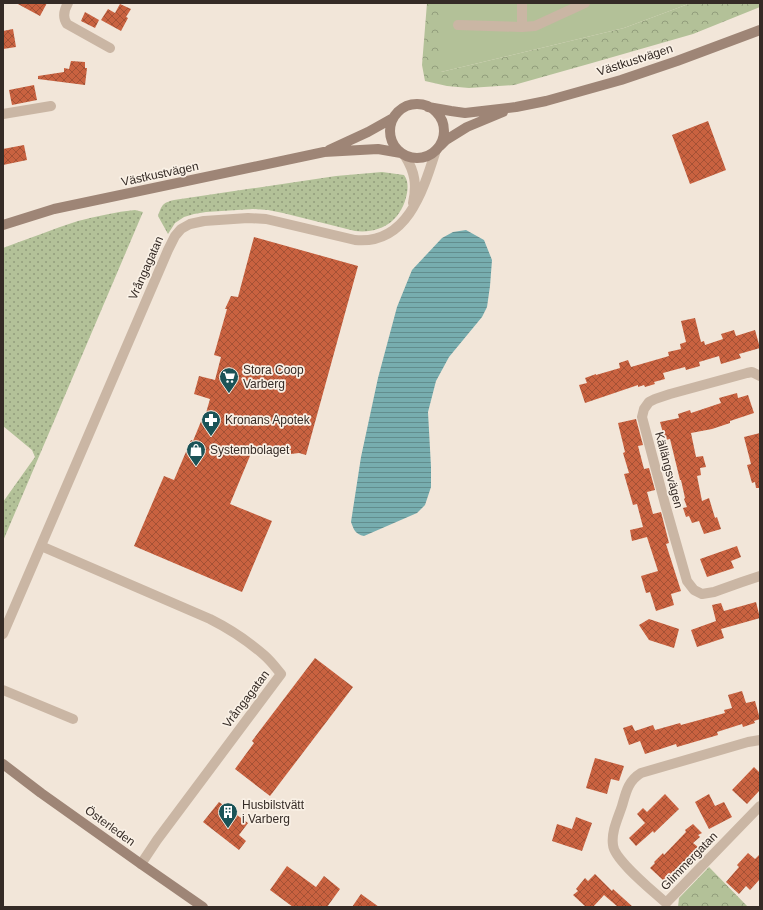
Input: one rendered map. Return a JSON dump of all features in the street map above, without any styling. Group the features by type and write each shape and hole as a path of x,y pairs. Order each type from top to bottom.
{"street":[{"path":"68,3 64,15 67,24 110,48"},
{"path":"522,3 522,27"},
{"path":"458,25 535,26 585,3"},
{"name":"Västkustvägen","path":"324,152 368,132 393,118 400,110 409,105 419,104 428,107 465,113 516,107 553,99 621,80 760,30"},
{"path":"3,114 51,106"},
{"path":"428,107 433,109 440,117 444,130 442,139 437,149"},
{"name":"Västkustvägen","path":"3,225 54,209 324,152 378,149 420,158 437,149 446,140 466,126 516,107"},
{"path":"393,118 390,127 390,137 394,146 410,163 415,179 412,209"},
{"name":"Vrångagatan","path":"3,634 168,250 175,236 181,229 190,224 204,221 248,218 266,219 362,241 383,236 392,232 406,219 424,187 437,149"},
{"name":"Källängsvägen","path":"760,376 752,372 747,373 655,399 649,402 644,409 642,417 687,581 694,590 702,594 714,592 760,576"},
{"name":"Vrångagatan","path":"40,546 224,626 246,640 265,656 281,674 141,864"},
{"path":"3,690 73,719"},
{"name":"Glimmergatan","path":"760,740 748,742 635,777 630,783 626,792 612,838 613,846 616,855 624,864 666,903 760,806"},
{"name":"Österleden","path":"3,764 25,782 203,907"}],"green space":[{"path":"427,3 441,3 441,72 624,28 691,3 760,3 760,7 693,34 514,85 469,88 447,86 425,81 422,65"},
{"path":"441,3 691,3 624,28 441,72"},
{"path":"382,172 404,175 408,188 401,211 389,223 374,230 355,231 283,213 253,209 194,214 184,217 175,223 168,234 158,216 163,205 174,200 336,176"},
{"path":"135,210 143,212 3,541 3,502 35,457 32,450 3,426 3,248 78,221 106,214"},
{"path":"709,867 748,907 678,907 679,898"}],"water":[{"path":"466,230 484,240 492,260 487,307 482,317 449,357 436,381 428,412 431,487 425,505 417,513 364,536 361,535 355,531 351,522 361,457 378,378 397,307 412,270 442,238 453,232"}],"building":[{"path":"16,3 47,3 40,16"},
{"path":"120,4 131,9 126,17 128,18 121,31 101,20 108,9 115,13"},
{"path":"85,12 99,20 95,28 81,21"},
{"path":"13,29 16,47 3,49 3,31"},
{"path":"71,61 85,62 85,68 87,68 85,85 38,79 38,76 64,72 64,68 69,69"},
{"path":"34,85 37,100 12,105 9,90"},
{"path":"708,121 726,170 690,184 672,135"},
{"path":"24,145 27,160 3,165 3,149"},
{"path":"254,237 358,266 306,455 299,453 291,454 291,450 282,452 281,447 252,451 230,504 272,521 242,592 134,546 164,476 174,480 191,440 193,441 202,419 204,420 210,399 194,394 199,376 215,380 221,357 214,355 227,309 225,309 231,296 238,297"},
{"path":"695,318 701,342 704,341 705,345 723,339 721,334 734,330 736,336 755,330 760,348 739,354 741,358 721,364 719,356 699,362 700,366 686,370 685,367 663,373 665,379 654,382 655,384 645,387 644,385 638,387 638,385 585,403 579,385 587,383 585,378 620,368 619,363 628,360 631,367 669,356 668,352 681,349 680,344 686,342 681,321"},
{"path":"737,393 738,398 748,395 754,413 712,429 691,433 696,457 703,456 706,467 700,468 701,475 697,476 702,501 709,498 715,518 717,517 721,529 704,534 699,521 692,523 689,516 686,517 683,508 687,507 670,439 665,440 660,422 679,418 678,414 690,410 691,413 721,403 719,398"},
{"path":"636,419 643,445 638,446 644,469 649,468 655,490 647,492 653,514 661,512 669,543 666,544 681,591 671,594 674,605 656,611 650,592 646,593 641,576 658,571 647,537 632,541 630,530 643,527 637,504 633,505 624,474 629,473 623,453 625,452 618,423"},
{"path":"760,433 760,488 756,488 755,482 752,483 747,465 751,464 744,437"},
{"path":"737,546 741,557 731,561 734,568 707,577 700,559"},
{"path":"756,602 760,618 721,629 724,638 697,647 691,630 716,621 712,605 721,603 724,611"},
{"path":"649,619 679,629 674,648 649,640 639,625"},
{"path":"315,658 353,687 270,796 235,769 254,743 252,741"},
{"path":"742,691 746,703 755,701 760,719 754,721 755,723 743,727 742,724 717,732 718,735 677,747 676,744 645,754 640,741 629,745 623,728 632,725 635,731 653,725 655,730 680,723 681,725 725,713 724,710 732,708 728,695"},
{"path":"595,758 624,766 619,781 611,779 607,794 586,788"},
{"path":"754,767 760,773 760,790 747,804 732,790"},
{"path":"665,794 679,809 654,833 653,831 636,846 629,838 645,823 637,814 643,808 647,812"},
{"path":"709,794 715,806 724,802 732,817 709,829 695,802"},
{"name":"Husbilstvätt i Varberg","path":"219,802 248,823 239,835 246,841 239,850 203,822"},
{"path":"576,817 592,823 582,851 552,841 557,824 572,829"},
{"path":"693,824 702,833 698,835 700,837 693,843 698,847 676,873 673,871 664,881 650,868 663,853 664,855 686,832 685,830"},
{"path":"748,853 755,859 760,854 760,879 750,890 746,886 739,894 726,882 739,867 737,865"},
{"path":"287,866 316,887 324,876 340,889 327,907 293,907 270,890"},
{"path":"595,874 612,891 613,889 633,907 618,907 604,895 593,907 586,907 573,895 578,891 576,889 585,878 588,881"},
{"path":"361,894 379,907 352,907"}],"place":[{"name":"Stora Coop Varberg","path":"229,394"},
{"name":"Kronans Apotek","path":"211,437"},
{"name":"Systembolaget","path":"196,467"},
{"name":"Husbilstvätt i Varberg","path":"228,829"}]}
